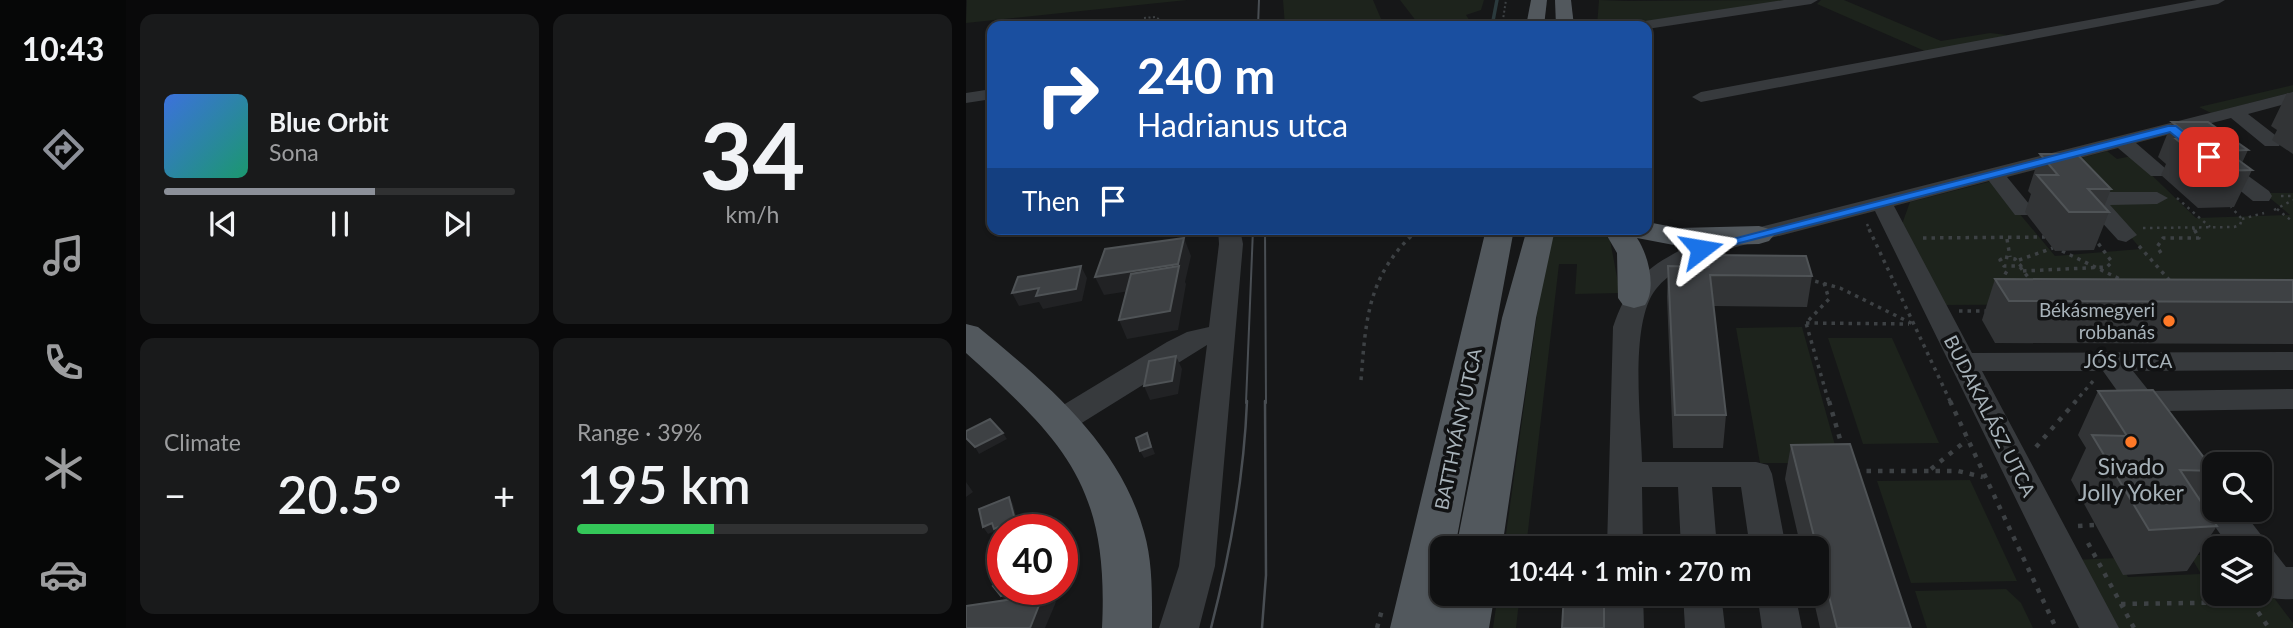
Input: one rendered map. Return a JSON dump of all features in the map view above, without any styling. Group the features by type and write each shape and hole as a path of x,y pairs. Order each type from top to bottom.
{"main road":[{"path":"1536,21 1539,0"},
{"path":"1563,0 1565,21"},
{"path":"1652,232 1679,237 1759,235"},
{"name":"BATTHYÁNY UTCA","path":"1415,628 1499,235"},
{"name":"BATTHYÁNY UTCA","path":"1481,536 1519,318 1540,235"},
{"path":"1621,235 1632,253 1634,298"},
{"path":"966,335 1061,421 1090,456 1121,531 1128,584 1127,628"},
{"path":"1464,628 1468,606"}],"street":[{"path":"1652,24 1811,0"},
{"path":"1701,97 2218,0"},
{"path":"966,98 987,95"},
{"path":"1625,536 1626,327 1634,298 1660,271 1675,261 1701,249 1885,208 1994,174 2293,97"},
{"path":"2234,112 2272,142"},
{"path":"2172,128 2262,196"},
{"path":"2122,141 2158,172"},
{"path":"2054,159 2123,231 2096,244"},
{"path":"1994,174 2023,210"},
{"path":"2092,199 2157,198"},
{"name":"BUDAKALÁSZ UTCA","path":"1885,208 1946,315 1963,362 2099,628"},
{"path":"1179,628 1197,566 1230,235"},
{"path":"1061,421 1177,348 1197,338 1222,333"},
{"name":"JÓS UTCA","path":"1963,362 2099,373 2293,361"},
{"path":"2099,373 2140,401 2202,483"},
{"name":"JÓS UTCA","path":"2140,401 2293,399"},
{"path":"1625,475 1756,474 1766,536"},
{"path":"1694,475 1698,536"},
{"path":"2214,522 2233,536"},
{"path":"2272,577 2277,584 2293,583"},
{"path":"1624,628 1625,606"},
{"path":"1703,606 1704,628"},
{"path":"1778,606 1782,628"}],"path":[{"path":"1503,21 1506,0"},
{"path":"1144,18 1156,17 1162,21"},
{"path":"2157,198 2181,196 2211,228"},
{"path":"2262,196 2293,222"},
{"path":"2123,231 2240,225 2242,219 2231,207"},
{"path":"1885,208 1863,216 1946,315 1967,440 2056,628"},
{"path":"2161,253 2157,247 2163,238 2199,237 2193,228"},
{"path":"1917,229 1929,250"},
{"path":"2123,231 2176,289"},
{"path":"1361,380 1366,321 1378,272 1401,243 1411,235"},
{"path":"1923,238 2045,237"},
{"path":"2007,239 2010,257"},
{"path":"2039,290 2022,269 2021,263 2010,257 2000,260 2009,268 2022,269 2103,268 2112,262 2096,244"},
{"path":"2017,261 2053,248"},
{"path":"2062,251 2103,268 2131,285"},
{"path":"1996,289 2009,268"},
{"path":"1797,276 1946,315"},
{"path":"1806,323 1829,299 1824,283"},
{"path":"1984,311 1990,300"},
{"path":"1806,323 1996,311"},
{"path":"1806,323 1846,459"},
{"path":"2036,447 2099,373"},
{"path":"1929,471 1967,440"},
{"path":"1849,471 1958,471 1985,478"},
{"path":"2078,526 2096,525"},
{"path":"2121,604 2202,603"},
{"path":"2254,606 2268,628"}],"shaded area":[{"path":"967,0 1187,0 966,23"},
{"path":"1283,0 1373,0 1382,21 1285,21"},
{"path":"1400,0 1484,0 1481,10 1466,15 1470,21 1416,21"},
{"path":"1599,0 1792,0 1649,21 1597,21"},
{"path":"1821,0 1844,0 1941,41 1990,33 2007,35 1934,55 1817,4"},
{"path":"2293,85 2293,92 2211,113 2199,107"},
{"path":"2107,151 2117,159 2132,156 2196,218 2290,215 2264,193 2293,193 2293,303 1942,305 1901,227 1910,202 1992,181 2055,256 2141,249 2066,162"},
{"path":"1548,235 1605,235 1610,240 1620,293 1575,294 1577,264 1559,264 1527,536 1506,536"},
{"path":"1802,327 1840,463 1760,463 1736,328"},
{"path":"1828,338 1892,338 1939,443 1863,444"},
{"path":"1970,480 2017,581 1911,583 1877,481"},
{"path":"2190,555 2202,555 2202,606 2272,606 2272,595 2293,623 2293,628 2111,628 2073,560 2117,558 2128,577 2201,574"},
{"path":"2006,589 2021,603 2033,628 1927,628 1915,591"},
{"path":"1496,606 1519,606 1516,628 1493,628"}],"building":[{"path":"2172,122 2208,122 2248,150 2226,151 2252,170 2216,171 2176,139 2194,139"},
{"path":"2040,154 2077,154 2111,189 2088,189 2109,212 2069,212 2037,175 2058,175"},
{"path":"1184,238 1178,264 1095,277 1105,249"},
{"path":"1708,255 1806,256 1812,276 1710,275 1726,415 1675,415 1668,266 1709,267"},
{"path":"1081,266 1076,289 1036,296 1039,288 1012,293 1018,277"},
{"path":"1179,266 1170,311 1119,320 1131,274"},
{"path":"1995,279 2293,280 2293,302 2009,301"},
{"path":"1176,356 1172,381 1144,386 1149,361"},
{"path":"2153,390 2202,455 2202,471 2180,470 2202,503 2202,522 2214,522 2217,526 2149,530 2092,435 2127,436 2098,391"},
{"path":"990,419 1003,433 975,447 966,438 966,431"},
{"path":"1147,433 1151,447 1140,451 1136,438"},
{"path":"1850,444 1911,628 1837,628 1829,596 1829,536 1814,536 1791,445"},
{"path":"1009,497 1013,514 987,514 987,525 983,527 979,509"},
{"path":"987,603 987,605 1039,605 1030,628 966,628 966,606"},
{"path":"1563,606 1604,606 1604,628 1562,628"}],"waterway":[{"path":"1493,21 1497,0"}],"tram line":[{"path":"1258,21 1259,0"},
{"path":"1246,403 1253,235"},
{"path":"1265,235 1266,403"},
{"path":"1211,628 1235,515 1247,401"},
{"path":"1262,628 1266,575 1265,401"}],"place":[{"name":"Békásmegyeri robbanás","path":"2169,321"},
{"name":"Sivado Jolly Yoker","path":"2131,442"}],"route":[{"path":"1701,249 2172,128 2209,157"}]}
